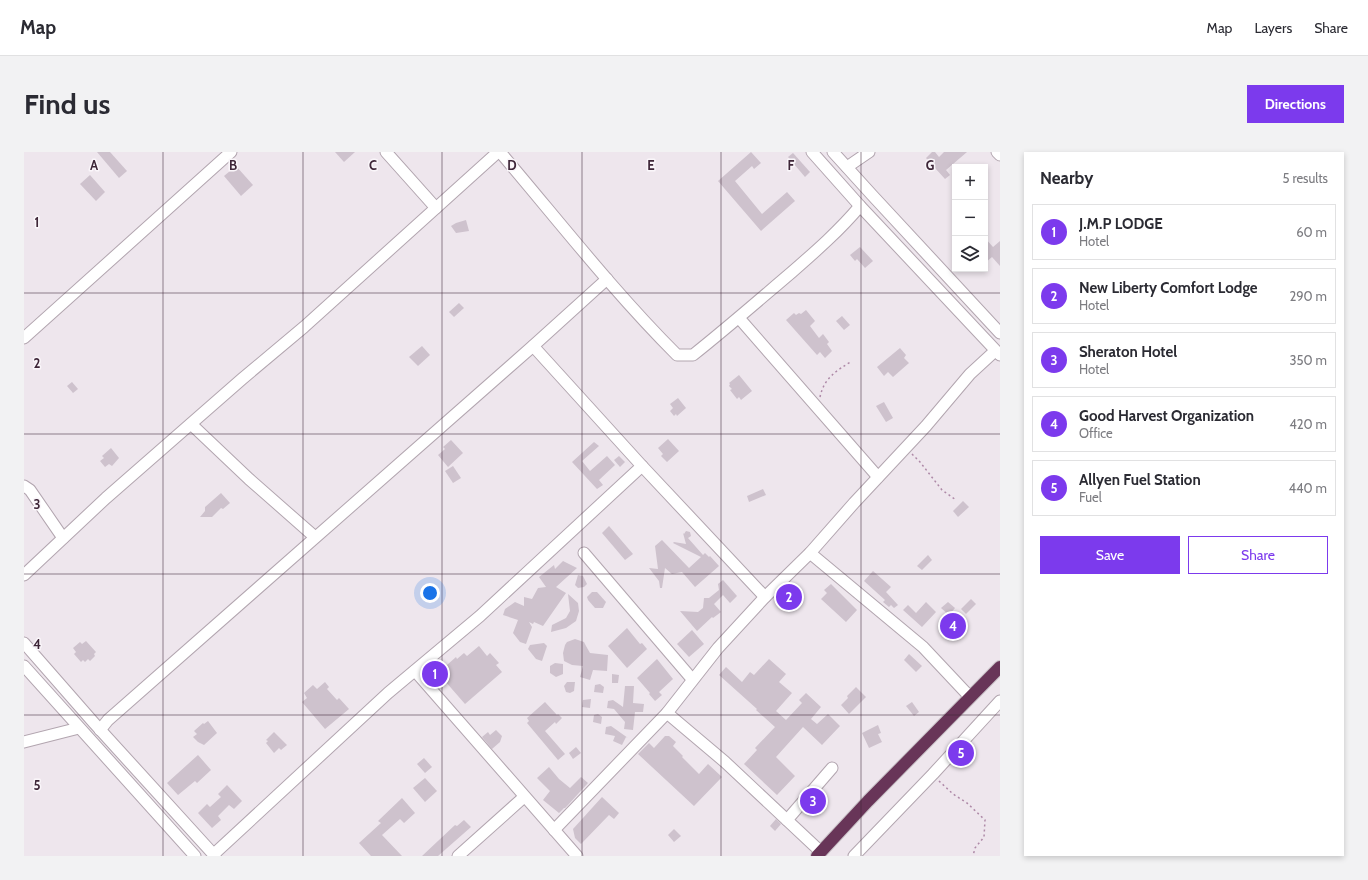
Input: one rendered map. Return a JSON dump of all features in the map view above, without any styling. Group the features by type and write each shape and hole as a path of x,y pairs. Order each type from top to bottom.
{"highway":[{"path":"819,854 868,801 1000,667"}],"street":[{"path":"24,338 231,152"},
{"path":"386,152 436,208"},
{"path":"24,575 106,498 304,327 499,152 607,279 656,334 677,355 693,355 739,318 830,239 860,206"},
{"path":"554,830 667,713 692,679 718,648 765,597 810,553 926,426 970,374 998,354 860,206 812,152"},
{"path":"833,152 1000,333"},
{"path":"847,167 869,152"},
{"path":"997,152 1000,155"},
{"path":"100,730 108,720 206,636 315,537 533,346 607,279"},
{"path":"739,318 878,477"},
{"path":"533,346 642,466 765,597"},
{"path":"192,424 249,479 315,537"},
{"path":"24,643 100,730 214,855 336,741 480,616 642,466"},
{"path":"24,486 30,490 63,538"},
{"path":"584,553 692,679"},
{"path":"810,553 923,647 970,697"},
{"path":"24,667 195,856"},
{"path":"415,671 577,856"},
{"path":"854,856 933,774 1000,701"},
{"path":"667,713 725,762 787,820 819,854"},
{"path":"24,742 79,728"},
{"path":"787,820 832,768"},
{"path":"458,856 524,797"}],"path":[{"path":"819,409 823,386 828,379 852,361"},
{"path":"906,448 920,462 942,490 956,500"},
{"path":"933,774 944,786 967,803 985,820 984,837 975,848 973,856"}],"building":[{"path":"97,152 110,152 127,171 119,178"},
{"path":"335,152 355,152 344,162"},
{"path":"751,152 761,163 754,169 752,166 735,181 762,214 787,192 795,201 761,231 718,181"},
{"path":"932,152 935,152 939,157 944,152 967,152 946,170 950,175 945,179 926,158"},
{"path":"793,153 810,172 805,177 788,157"},
{"path":"236,166 253,185 241,196 224,176"},
{"path":"90,175 105,192 96,201 80,184"},
{"path":"466,220 469,231 456,233 451,226"},
{"path":"988,241 993,247 1000,241 1000,266 992,257 988,260"},
{"path":"860,247 873,261 865,268 857,259 855,261 850,255"},
{"path":"459,303 464,308 454,317 449,312"},
{"path":"806,310 815,321 810,326 819,338 823,334 829,342 827,344 832,351 825,358 820,352 817,355 786,320 794,313 796,315 799,313 801,314"},
{"path":"842,316 850,325 844,330 836,321"},
{"path":"422,346 430,355 418,366 409,357"},
{"path":"900,348 906,355 904,358 909,363 893,377 888,372 884,376 877,367"},
{"path":"739,375 752,391 741,400 739,397 737,399 730,390 732,389 729,386 729,383"},
{"path":"72,382 78,389 73,393 67,386"},
{"path":"678,398 686,408 677,416 676,414 674,416 670,411 673,408 670,404"},
{"path":"884,402 893,418 886,422 876,406"},
{"path":"668,439 679,451 667,462 661,456 663,454 658,448"},
{"path":"451,440 463,453 448,467 438,455 445,449 443,447"},
{"path":"594,442 599,446 582,461 590,471 607,456 615,465 599,480 603,485 597,489 572,462"},
{"path":"111,448 119,458 112,466 109,464 105,467 100,461 104,458 102,456"},
{"path":"619,456 625,462 620,467 614,460"},
{"path":"453,466 461,478 453,483 445,471"},
{"path":"763,489 766,495 749,502 747,496"},
{"path":"221,493 230,503 223,509 221,508 212,517 200,517 205,511 205,507"},
{"path":"963,501 969,507 958,517 953,511"},
{"path":"609,526 633,554 625,560 602,533"},
{"path":"686,531 690,532 691,536 688,538 703,555 705,553 709,557 710,556 719,566 695,587 682,572 672,574 665,568 662,588 660,588 659,581 649,568 658,569 655,546 662,540 689,568 701,557 673,543 686,544 683,533 684,534"},
{"path":"928,555 932,560 922,570 917,566"},
{"path":"563,561 577,568 556,587 566,593 543,626 534,622 533,624 529,622 532,627 526,644 520,642 513,633 518,620 503,615 505,609 515,602 524,606 524,597 532,599 538,588 546,587 539,577 554,565 555,569"},
{"path":"873,571 891,587 886,592 898,605 894,608 891,605 889,607 883,602 885,600 864,581"},
{"path":"578,575 583,576 587,584 584,587 578,588 575,585"},
{"path":"723,580 737,596 730,603 723,595 714,604 721,612 713,618 712,617 697,631 680,611 698,612 703,608 704,598 709,598 719,590 718,584"},
{"path":"831,584 857,610 846,622 821,599 827,593 824,590"},
{"path":"794,589 799,594 791,602 786,597"},
{"path":"592,592 597,592 606,602 603,608 595,608 588,600 587,597"},
{"path":"568,594 578,603 579,611 576,621 566,628 551,632 552,625 566,618 570,611"},
{"path":"971,599 976,604 966,614 961,609"},
{"path":"926,602 936,612 922,627 903,610 908,605 916,613"},
{"path":"948,602 955,608 949,615 941,608"},
{"path":"627,628 640,644 642,643 647,649 627,668 608,646"},
{"path":"692,630 704,644 689,657 677,644"},
{"path":"575,639 584,642 590,653 608,655 607,671 593,670 590,680 580,677 583,666 572,665 564,661 563,653 565,645 567,642"},
{"path":"86,641 96,652 94,654 95,656 90,661 88,659 85,662 83,660 81,662 74,654 76,652 73,648 80,642 82,644"},
{"path":"544,643 547,646 542,661 536,659 528,649 530,645"},
{"path":"479,646 487,656 490,653 499,663 496,665 502,672 465,704 438,673 456,657 457,659 464,653 467,656"},
{"path":"909,654 922,666 916,672 904,660"},
{"path":"657,659 673,679 659,692 662,695 655,701 637,678"},
{"path":"769,659 786,674 779,682 792,693 776,711 786,720 802,703 799,700 806,693 821,707 811,719 817,724 828,714 840,726 822,745 803,727 776,757 795,776 777,795 744,764 757,750 755,748 775,727 719,675 726,667 742,682 750,672 754,675"},
{"path":"555,663 563,664 563,674 556,677 550,673 550,666"},
{"path":"612,674 619,675 618,683 612,683"},
{"path":"325,682 329,687 327,689 337,700 339,698 349,709 325,729 302,702 307,698 304,693 313,685 317,689"},
{"path":"567,682 575,682 574,691 570,693 566,692 564,686"},
{"path":"600,684 604,687 603,693 594,692 595,685"},
{"path":"625,686 634,686 633,703 644,704 643,712 635,712 633,730 624,729 625,722 614,709 607,708 608,701 613,700 623,707"},
{"path":"856,687 866,697 849,714 841,705"},
{"path":"591,699 590,708 582,707 583,700"},
{"path":"545,702 557,715 558,714 562,718 545,731 565,754 558,760 527,723 529,721 527,718"},
{"path":"912,702 919,712 914,716 906,706"},
{"path":"598,714 602,717 601,724 593,722 594,715"},
{"path":"208,721 217,733 204,745 193,737 197,734 194,731 203,723 204,724"},
{"path":"878,725 881,733 878,734 882,742 869,748 862,733"},
{"path":"611,726 628,738 626,737 622,745 613,741 615,736 605,734 606,727"},
{"path":"496,730 502,736 500,742 492,749 482,737 488,732 490,735"},
{"path":"274,732 287,745 281,750 279,748 274,753 266,743 268,741 266,740"},
{"path":"665,736 669,736 676,742 673,746 699,774 708,764 722,777 694,806 638,754 649,743 654,748"},
{"path":"576,747 581,753 573,759 569,753"},
{"path":"198,755 211,770 197,783 195,781 178,795 167,783"},
{"path":"424,758 432,767 425,773 417,764"},
{"path":"549,767 559,779 570,788 581,777 588,783 559,813 543,800 550,791 537,778"},
{"path":"425,778 437,791 425,802 413,788"},
{"path":"227,785 242,801 234,809 229,805 218,816 221,820 212,828 198,813 207,804 210,807 221,797 218,794"},
{"path":"602,797 619,813 614,819 609,815 581,844 575,838 573,829"},
{"path":"402,798 415,813 404,823 400,819 382,835 402,856 371,856 359,843 381,823 378,821"},
{"path":"776,819 781,824 775,831 770,826"},
{"path":"464,820 471,827 438,856 422,856 455,825 457,826"},
{"path":"674,829 681,836 674,842 668,835"}],"place":[{"name":"New Liberty Comfort Lodge","path":"789,597"},
{"name":"Good Harvest Organization","path":"953,626"},
{"name":"J.M.P LODGE","path":"435,674"},
{"name":"Allyen Fuel Station","path":"961,753"},
{"name":"Sheraton Hotel","path":"813,801"}]}
